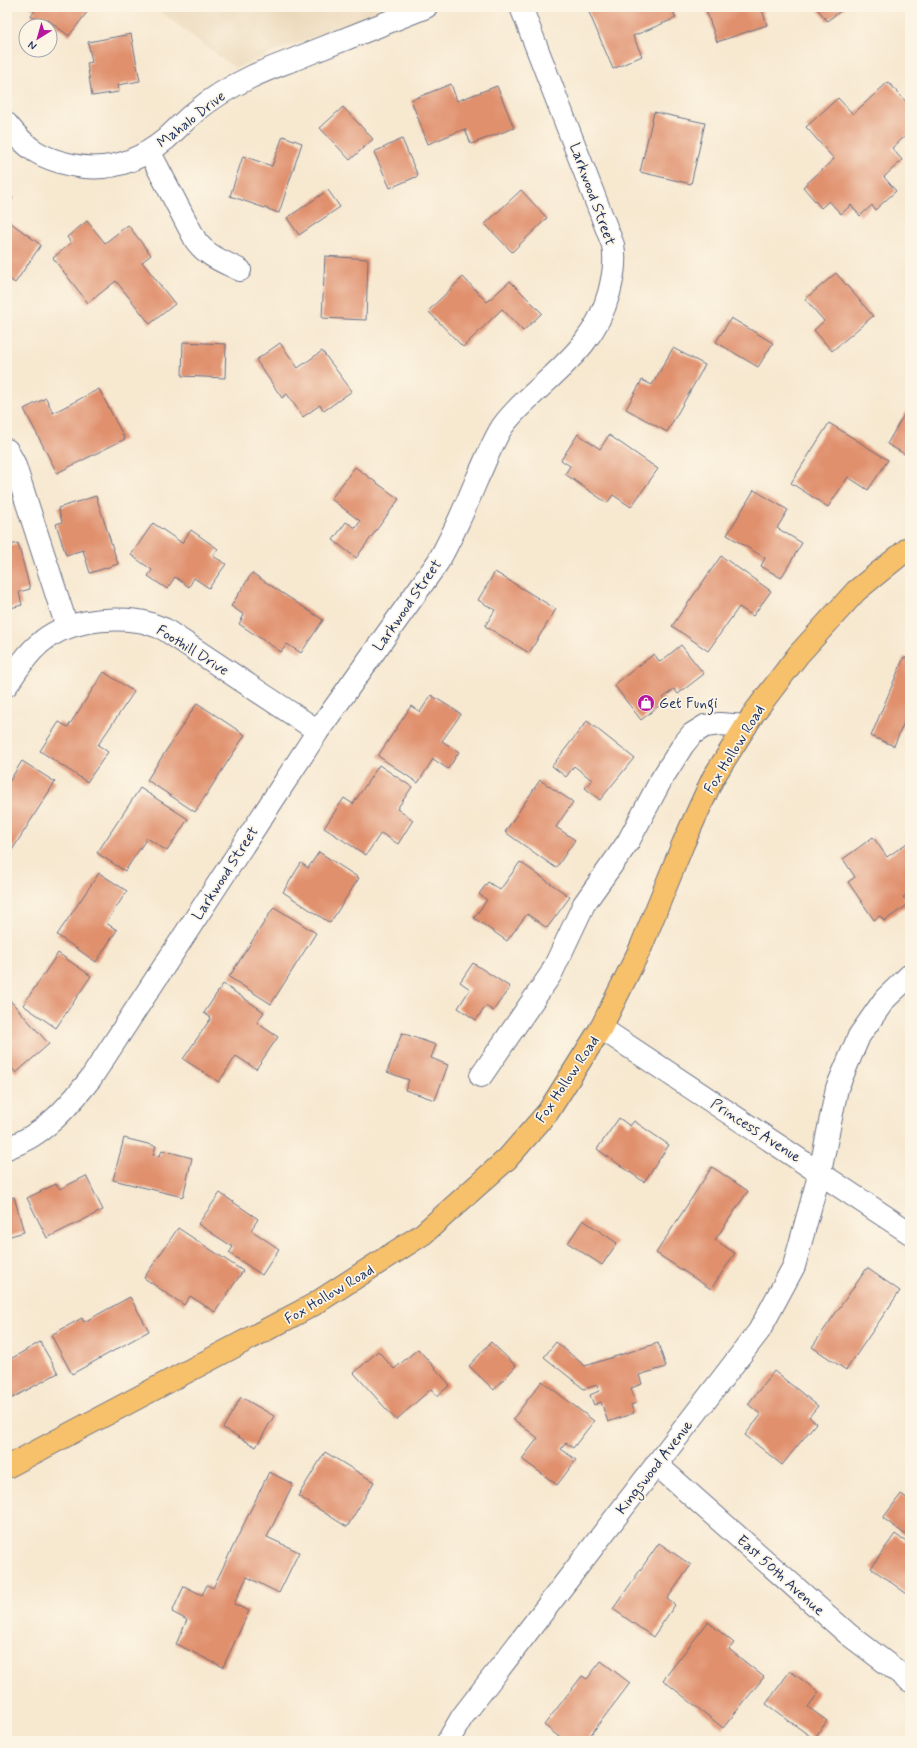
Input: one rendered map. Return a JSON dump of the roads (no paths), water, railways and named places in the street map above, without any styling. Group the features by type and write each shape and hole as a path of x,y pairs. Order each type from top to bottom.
{"main road":[{"name":"Fox Hollow Road","path":"7,1467 313,1305 423,1234 507,1159 543,1118 601,1028 641,948 683,844 712,778 746,726 798,655 856,591 910,547"}],"street":[{"name":"Mahalo Drive","path":"7,124 18,137 36,153 57,162 83,168 106,168 118,165 145,155 215,96 250,78 426,7"},
{"name":"Larkwood Street","path":"7,1148 23,1143 43,1129 69,1105 91,1078 318,731 438,562 454,532 490,450 502,428 515,411 576,354 597,325 607,299 614,266 614,256 610,236 521,7"},
{"path":"149,151 201,249 240,270"},
{"path":"7,450 14,463 67,627"},
{"name":"Foothill Drive","path":"7,685 38,644 52,634 67,627 90,622 116,620 140,621 164,629 318,731"},
{"path":"481,1076 551,974 584,904 628,842 661,780 682,745 692,734 705,726 720,724 746,726"},
{"name":"Kingswood Avenue","path":"448,1741 462,1717 759,1331 794,1266 820,1172 837,1088 859,1036 885,999 910,975"},
{"name":"Princess Avenue","path":"601,1028 910,1233"},
{"name":"East 50th Avenue","path":"656,1464 848,1634 910,1681"}],"place":[{"name":"Get Fungi","path":"646,703"}]}
